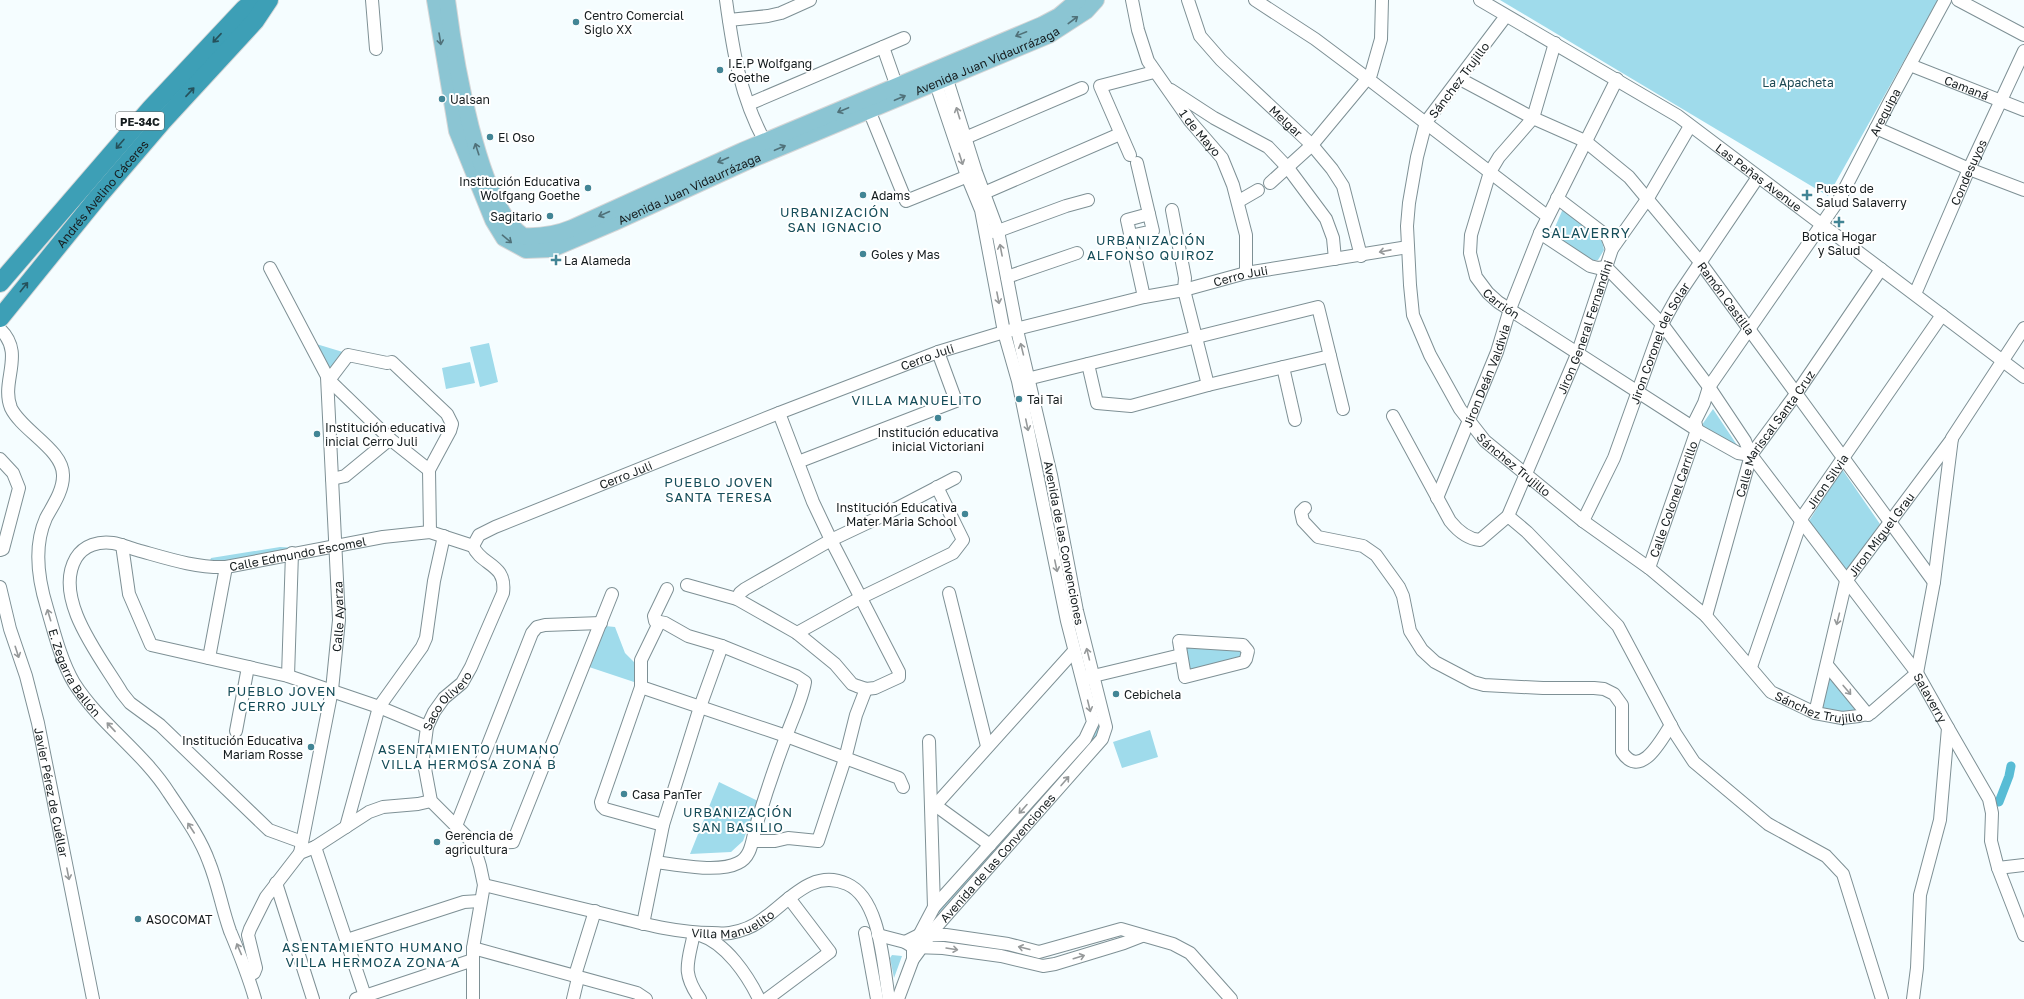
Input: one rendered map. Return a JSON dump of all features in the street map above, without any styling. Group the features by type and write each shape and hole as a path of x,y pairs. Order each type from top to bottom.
{"highway":[{"name":"Andrés Avelino Cáceres","path":"0,283 151,108 251,8 269,0"},
{"path":"251,8 274,8 282,0"},
{"name":"Andrés Avelino Cáceres","path":"0,318 163,121 251,8"}],"main road":[{"name":"Avenida Juan Vidaurrázaga","path":"435,0 458,100 471,130 481,162 495,195 510,224 523,236 554,235 765,142 867,106 897,87 939,74 1049,35 1081,14 1096,0"},
{"name":"Avenida Juan Vidaurrázaga","path":"447,0 458,100 457,131 488,209 504,238 526,250 552,249 606,226 1042,26 1059,16 1078,0"}],"street":[{"path":"372,0 376,49"},
{"path":"726,0 734,55 739,76 765,142"},
{"path":"729,20 768,16 781,13 810,0"},
{"name":"1 de Mayo","path":"1132,0 1142,45 1154,72 1190,121 1222,158 1239,201 1246,235 1246,273"},
{"name":"Melgar","path":"1188,0 1200,36 1221,60 1312,145 1332,169 1343,186 1361,256"},
{"path":"1255,0 1315,39 1368,78 1547,216"},
{"path":"1270,183 1312,145 1368,78 1373,67 1381,39 1382,0"},
{"name":"Las Peñas Avenue","path":"1480,0 1658,104 1690,126 2024,377"},
{"name":"Arequipa","path":"1822,224 1840,198 1945,0"},
{"path":"1958,0 2024,35"},
{"name":"Sánchez Trujillo","path":"1506,16 1460,79 1426,122 1417,157 1409,203 1408,247 1413,315 1430,355 1446,387 1468,420 1485,441 1584,521 1649,568 1706,616 1771,692 1815,713 1842,718 1868,715 1917,673"},
{"path":"749,104 904,38"},
{"name":"Carrión","path":"1555,43 1533,118 1499,157 1490,172 1471,235 1470,253 1476,277 1481,285 1498,302 1698,430 1738,453 1751,455"},
{"path":"883,47 897,87"},
{"name":"Condesuyos","path":"1915,294 1969,169 2024,51"},
{"name":"Camaná","path":"1910,65 1996,100 2002,100 2024,110"},
{"path":"1130,236 1153,231 1134,159 1120,134 1100,86 1154,72"},
{"name":"Avenida de las Convenciones","path":"924,935 934,907 1089,734 1093,722 1088,677 1077,611 1051,475 1023,379 1004,332 986,233 972,174 939,74"},
{"name":"Ramón Castilla","path":"1460,79 1533,118 1585,141 1629,177 1700,262 1934,582"},
{"name":"Jiron Deán Valdivia","path":"1437,498 1497,352 1510,309 1547,216 1616,79"},
{"path":"1163,84 1214,118 1268,147 1288,168 1326,219 1333,238 1335,259"},
{"path":"961,140 1082,88"},
{"path":"867,106 906,201 972,174"},
{"name":"Jiron General Fernandini","path":"1508,516 1578,352 1612,249 1648,198 1690,126"},
{"path":"1876,128 1969,169 2024,190"},
{"path":"984,193 1120,134"},
{"name":"Avenida de las Convenciones","path":"898,999 913,949 1102,739 1106,728 1088,677 1074,651 1052,544 1023,379 1017,330 998,231 984,193 972,174"},
{"name":"Jiron Coronel del Solar","path":"1584,521 1614,458 1637,390 1662,324 1677,297 1758,177"},
{"path":"1239,201 1258,190"},
{"path":"1557,198 1607,236 1612,249"},
{"path":"986,233 998,231 1066,206 1088,200"},
{"path":"1172,210 1185,278 1184,290 1208,385"},
{"path":"1144,297 1127,220 1149,214"},
{"path":"1709,387 1822,224"},
{"path":"1540,233 1590,266 1598,268 1606,267 1662,324 1709,387 1745,442 1751,455 1917,673"},
{"name":"Cerro Juli","path":"473,546 479,535 484,532 779,413 938,352 1004,332 1017,330 1144,297 1184,290 1246,273 1361,256 1408,247"},
{"path":"1007,277 1077,253"},
{"path":"270,268 328,379 390,440 429,470"},
{"name":"Calle Mariscal Santa Cruz","path":"1706,616 1751,455 1796,394 1881,269"},
{"path":"1023,379 1318,307 1343,409"},
{"name":"Jiron Silvia","path":"1751,667 1803,516 1942,315"},
{"name":"Salaverry","path":"1912,999 1918,968 1920,895 1940,820 1948,728 1917,673 1934,582 1952,438 2024,328"},
{"name":"E. Zegarra Ballón","path":"0,329 8,337 11,343 11,365 7,393 10,408 21,424 52,452 62,468 62,486 41,532 38,552 39,573 45,599 63,658 79,690 154,772 169,792 203,848 210,863 231,932 249,975 255,999"},
{"path":"798,462 956,401 938,352"},
{"path":"328,379 348,355 387,363 392,362 447,414 452,424 450,431 429,470 430,532"},
{"path":"1088,364 1097,403 1130,406 1283,366 1330,356"},
{"path":"1283,366 1295,420"},
{"name":"Calle Ayarza","path":"301,847 332,690 339,620 328,379"},
{"name":"Calle Colonel Carrillo","path":"1649,568 1698,430 1695,421 1704,403 1709,387"},
{"path":"687,585 737,599 797,633 835,664 852,684 866,689 875,688 899,677 899,672 830,540 813,502 779,413"},
{"path":"1393,416 1443,510 1456,528 1475,540 1480,540 1508,516 1528,532 1613,619 1630,646 1687,753 1704,771 1768,824 1826,856 1842,874 1882,999"},
{"name":"Jiron Miguel Grau","path":"1815,713 1846,581 1952,438"},
{"path":"332,479 345,476 390,440"},
{"path":"0,460 13,473 19,488 3,549 0,550"},
{"path":"737,599 740,593 745,589 830,540 886,514 955,478"},
{"path":"797,633 860,598 953,553 963,540 937,487"},
{"path":"1305,508 1301,512 1303,521 1318,537 1363,546 1376,555 1403,596 1410,631 1422,650 1435,662 1474,682 1484,685 1604,689 1614,694 1622,705 1622,752 1625,756 1636,761 1646,759 1652,754 1671,725"},
{"name":"Calle Edmundo Escomel","path":"301,847 269,830 160,725 130,703 122,694 75,616 71,598 71,577 75,561 84,549 92,545 114,543 187,564 210,567 226,567 292,553 430,532 473,546"},
{"path":"346,827 379,707 424,643 444,536"},
{"path":"1052,544 1064,541"},
{"path":"122,545 130,594 151,646 288,676 379,707 427,727"},
{"name":"Saco Olivero","path":"431,801 423,758 427,727 438,706 462,683 472,667 503,593 504,585 500,573 494,565 475,550 473,546"},
{"path":"288,676 292,553"},
{"path":"209,658 226,567"},
{"name":"Javier Pérez de Cuéllar","path":"0,587 10,629 26,676 38,723 93,999"},
{"path":"656,862 696,868 738,864 746,857 754,841 757,822 805,682 796,676 722,646 688,636 662,622 659,623 654,620 667,589"},
{"path":"949,593 987,746"},
{"path":"473,843 513,842 612,594"},
{"path":"456,826 532,633 537,627 545,625 601,623"},
{"path":"659,623 642,660 640,669 641,687 601,802 605,809 663,825"},
{"path":"1179,641 1243,646 1248,651 1244,662 1185,677 1181,655 1179,641"},
{"path":"643,924 663,825 700,707 722,646"},
{"path":"934,807 987,746 1074,651"},
{"path":"1088,677 1181,655"},
{"path":"1826,665 1868,715"},
{"path":"236,731 248,668"},
{"path":"641,687 786,736 899,778 903,787"},
{"path":"754,841 775,841 788,838 818,841 845,759 856,715 866,689"},
{"path":"1948,728 1989,799 1992,812 1991,841 1998,868 2024,935"},
{"path":"929,741 934,807 934,907"},
{"path":"249,975 254,973 256,968 248,935 250,930 266,897 301,847 315,847 369,812 384,807 418,804 431,801 473,843 484,885 480,901 473,954 473,999"},
{"path":"934,807 990,845"},
{"path":"315,847 347,940 362,998 473,954 637,993 646,999"},
{"path":"1998,868 2024,865"},
{"name":"Villa Manuelito","path":"484,885 643,924 694,933 728,934 749,927 764,919 803,887 815,882 838,880 848,884 863,895 869,906 878,935 889,999"},
{"path":"276,883 313,999"},
{"path":"767,999 830,952 788,898"},
{"path":"347,940 464,902 480,901"},
{"path":"573,999 578,978 576,972 594,912"},
{"path":"913,949 924,935 946,935 1008,944 1039,952 1121,929 1173,944 1190,953 1231,999"},
{"path":"700,999 688,980 686,973 694,933 708,938 717,944 750,979 759,999"},
{"path":"865,933 877,999"},
{"path":"878,935 913,949 943,948 1001,956 1043,966 1055,964 1118,945 1142,936"}],"green space":[{"name":"La Apacheta","path":"1500,0 1938,0 1828,196"},
{"path":"1562,211 1566,211 1602,241 1604,250 1598,260 1591,261 1552,234"},
{"path":"994,241 1008,316 1005,317 991,242"},
{"path":"313,343 346,353 329,369"},
{"path":"489,343 498,382 480,387 470,347"},
{"path":"470,362 475,383 446,389 442,368"},
{"path":"1026,387 1058,536 1055,537 1023,388"},
{"path":"1713,409 1741,451 1697,432"},
{"path":"1842,469 1880,524 1848,575 1809,521"},
{"path":"280,547 301,548 209,563 211,558"},
{"path":"605,626 615,627 625,653 634,662 637,683 589,667"},
{"path":"1182,645 1240,648 1245,657 1187,673"},
{"path":"1830,678 1862,714 1820,710"},
{"path":"1087,683 1101,724 1098,735 939,913 939,910 1094,734 1097,725"},
{"path":"1150,730 1158,757 1122,768 1113,742"},
{"path":"719,782 758,801 743,841 731,852 690,854"},
{"path":"892,955 902,956 894,978 890,958"}],"waterway":[{"path":"1999,802 2009,776 2011,766"}],"place":[{"name":"Centro Comercial Siglo XX","path":"576,22"},
{"name":"I.E.P Wolfgang Goethe","path":"720,70"},
{"name":"Ualsan","path":"442,99"},
{"name":"El Oso","path":"490,137"},
{"name":"Institución Educativa Wolfgang Goethe","path":"588,188"},
{"name":"Adams","path":"863,195"},
{"name":"Puesto de Salud Salaverry","path":"1807,195"},
{"name":"Sagitario","path":"550,216"},
{"name":"Botica Hogar y Salud","path":"1839,222"},
{"name":"Goles y Mas","path":"863,254"},
{"name":"La Alameda","path":"556,260"},
{"name":"Tai Tai","path":"1019,399"},
{"name":"Institución educativa inicial Victoriani","path":"938,418"},
{"name":"Institución educativa inicial Cerro Juli","path":"317,434"},
{"name":"Institución Educativa Mater Maria School","path":"965,514"},
{"name":"Cebichela","path":"1116,694"},
{"name":"Institución Educativa Mariam Rosse","path":"311,747"},
{"name":"Casa PanTer","path":"624,794"},
{"name":"Gerencia de agricultura","path":"437,842"},
{"name":"ASOCOMAT","path":"138,919"}],"district":[{"name":"URBANIZACIÓN SAN IGNACIO","path":"835,220"},
{"name":"SALAVERRY","path":"1586,232"},
{"name":"URBANIZACIÓN ALFONSO QUIROZ","path":"1151,248"},
{"name":"VILLA MANUELITO","path":"917,400"},
{"name":"PUEBLO JOVEN SANTA TERESA","path":"719,490"},
{"name":"PUEBLO JOVEN CERRO JULY","path":"282,698"},
{"name":"ASENTAMIENTO HUMANO VILLA HERMOSA ZONA B","path":"469,756"},
{"name":"URBANIZACIÓN SAN BASILIO","path":"738,820"},
{"name":"ASENTAMIENTO HUMANO VILLA HERMOZA ZONA A","path":"373,954"}]}
